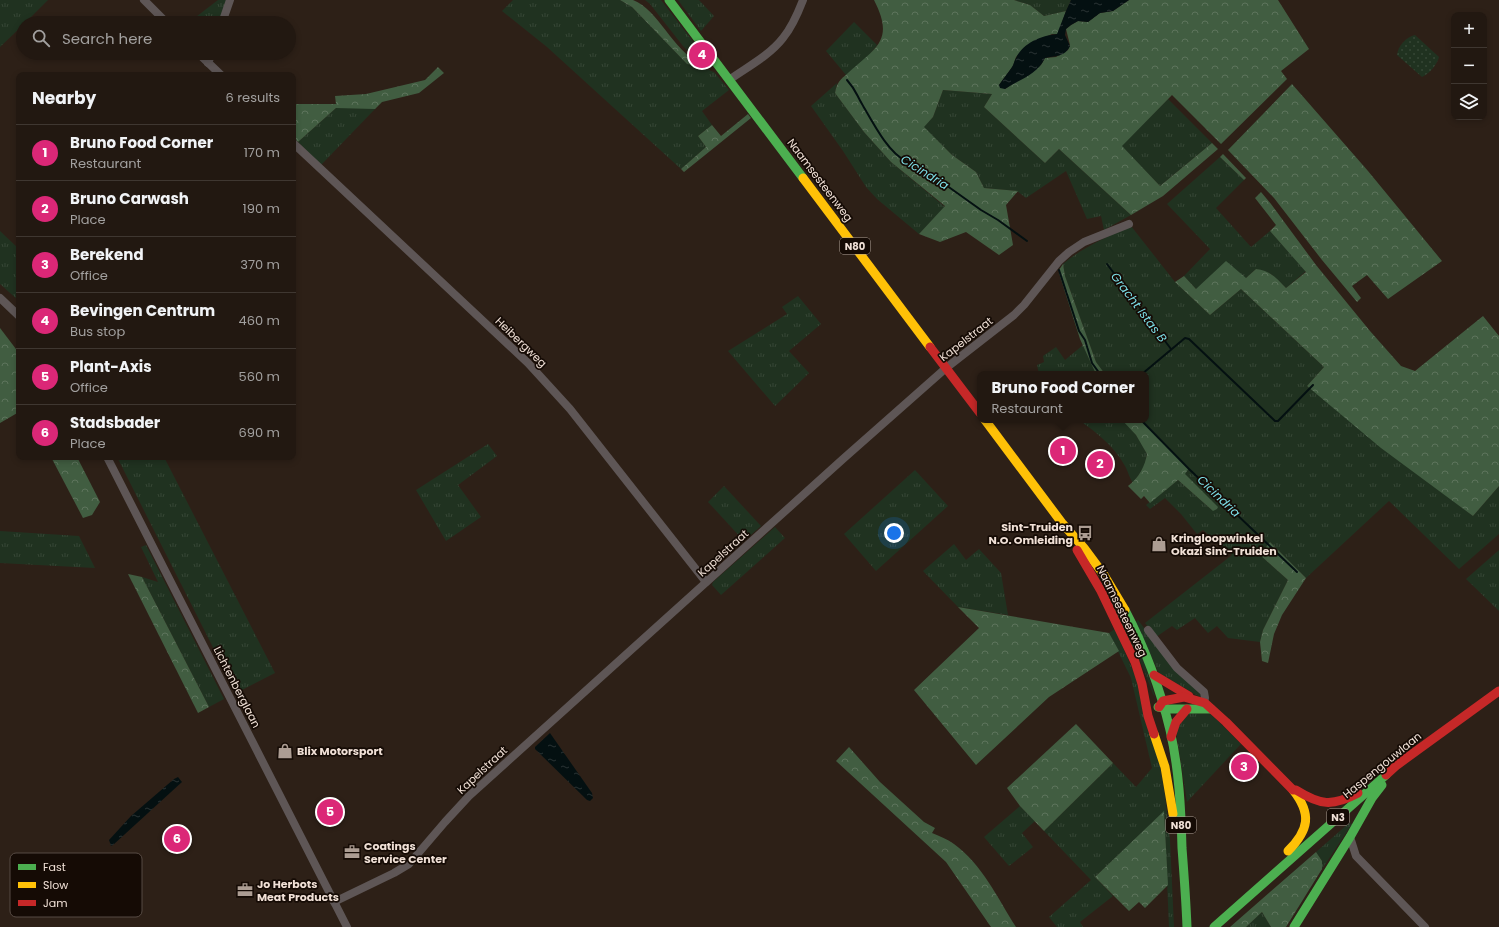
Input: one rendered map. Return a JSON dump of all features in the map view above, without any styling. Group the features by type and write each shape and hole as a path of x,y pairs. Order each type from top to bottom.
{"main road":[{"name":"Naamsesteenweg","path":"669,0 977,409"},
{"name":"Naamsesteenweg","path":"987,423 1062,523 1101,591 1135,662 1142,684 1148,716 1165,767"},
{"name":"Naamsesteenweg","path":"1062,523 1076,536 1112,588 1130,618 1154,675 1162,706"},
{"path":"1135,662 1162,706"},
{"path":"1154,675 1206,707 1290,786 1311,800 1322,804 1345,801 1363,790 1379,775 1397,765"},
{"name":"Haspengouwlaan","path":"1214,927 1397,765 1499,691"},
{"path":"1165,767 1166,761 1157,730 1156,721 1162,706 1176,697 1189,696"},
{"path":"1162,706 1187,709 1206,707"},
{"name":"N80","path":"1162,706 1171,738 1177,771 1182,919"},
{"path":"1171,738 1176,722 1187,709"},
{"path":"1294,927 1350,837 1372,798 1397,765"},
{"name":"N80","path":"1165,767 1172,807 1182,919 1187,927"},
{"path":"1278,870 1282,858 1298,842 1303,833 1305,822 1305,813 1302,804 1290,786"}],"street":[{"path":"144,0 160,16"},
{"path":"224,16 230,0"},
{"path":"729,80 764,56 775,46 783,37 797,15 803,0"},
{"path":"205,60 218,72"},
{"name":"Heibergweg","path":"296,146 498,335 549,385 574,414 706,582"},
{"name":"Kapelstraat","path":"334,902 394,873 409,864 469,796 843,459 946,368 1019,310 1059,261 1084,242 1129,224"},
{"path":"0,298 16,313"},
{"name":"Lichtenberglaan","path":"109,460 347,927"},
{"name":"Naamsesteenweg","path":"1148,630 1177,668 1204,692 1206,707"},
{"path":"1350,837 1356,856 1425,927"},
{"path":"1337,856 1356,856"}],"green space":[{"path":"0,0 48,0 32,16 16,16 16,32 0,47"},
{"path":"218,0 227,0 221,16 197,16"},
{"path":"513,0 620,0 632,7 687,64 714,72 729,90 702,111 712,125 698,136 706,147 681,169 547,47 502,11"},
{"path":"620,0 633,0 651,12 682,50 701,64 701,67 687,64 632,7"},
{"path":"645,0 661,0 702,53 703,59 694,57 683,46 650,4"},
{"path":"678,0 699,0 714,16 701,31"},
{"path":"874,0 1014,0 1030,5 1044,16 1066,11 1058,34 1052,34 1026,46 1016,57 1013,66 999,85 1005,89 1041,65 1045,58 1056,57 1068,50 1070,45 1066,29 1071,25 1078,21 1088,22 1100,13 1113,11 1129,0 1278,0 1309,49 1281,71 1287,79 1221,144 1172,95 1122,146 1160,186 1212,143 1218,149 1163,196 1131,215 1059,149 1045,163 984,107 992,94 943,90 933,117 924,127 952,155 976,172 984,188 1018,191 1006,205 1013,245 999,255 966,232 940,242 919,234 945,206 891,162 864,132 835,93 841,80 874,49 879,42 883,25"},
{"path":"1014,0 1071,0 1066,11 1044,16 1030,5"},
{"path":"854,22 877,45 868,57 846,75 826,51"},
{"path":"1415,35 1439,57 1432,69 1422,77 1397,55 1403,42"},
{"path":"438,67 444,73 419,93 382,102 375,109 336,108 298,142 296,140 296,104 336,104 335,96 366,94 425,80"},
{"path":"837,83 835,93 864,132 891,162 945,207 919,234 877,199 866,187 811,106"},
{"path":"1292,84 1368,171 1442,261 1388,299 1367,275 1352,286 1361,298 1357,302 1274,198 1228,150"},
{"path":"943,90 992,94 984,107 1045,163 1059,149 1131,215 1104,230 1101,216 1087,219 1066,171 1026,198 1017,191 984,188 976,172 952,155 923,127 933,117"},
{"path":"1168,99 1212,143 1160,186 1121,146"},
{"path":"336,108 376,108 321,165 298,142"},
{"path":"748,114 751,118 684,172 681,169 706,147 698,136 712,125 721,136"},
{"path":"1223,154 1246,178 1244,180 1220,157"},
{"path":"1220,157 1244,180 1216,208 1251,247 1270,231 1306,271 1286,288 1271,274 1256,269 1246,278 1196,289 1184,276 1210,249 1167,204"},
{"path":"1261,192 1316,265 1401,366 1415,371 1483,316 1499,336 1499,486 1473,516 1381,448 1307,386 1324,367 1241,289 1210,315 1175,282 1184,276 1196,289 1226,261 1246,278 1256,269 1265,271 1286,288 1306,272 1270,231 1276,225 1255,198"},
{"path":"1131,226 1175,282 1210,315 1241,289 1324,367 1307,386 1473,516 1499,486 1499,534 1459,569 1389,501 1306,578 1270,542 1260,555 1288,580 1263,630 1260,642 1228,638 1217,626 1208,633 1195,618 1177,630 1172,626 1156,637 1145,623 1232,555 1203,530 1197,534 1181,514 1165,498 1150,509 1146,505 1178,480 1213,511 1184,474 1189,468 1145,423 1149,423 1149,371 1103,371 1096,362 1065,276 1063,264 1079,252"},
{"path":"0,231 16,246 16,298 0,284"},
{"path":"1063,264 1065,276 1096,362 1103,371 1095,371 1080,339 1059,270"},
{"path":"798,296 821,324 789,351 809,373 775,406 728,351 787,314 782,307"},
{"path":"0,328 16,349 16,414 0,423"},
{"path":"1083,345 1095,371 1038,371 1037,365 1044,362 1043,356 1056,347 1065,360"},
{"path":"1083,423 1125,423 1133,431 1147,454 1145,466 1133,483 1121,459 1099,435"},
{"path":"1125,423 1145,423 1189,468 1185,474 1218,507 1217,509 1213,511 1178,480 1150,503 1144,496 1141,499 1128,486 1141,472 1147,454 1136,435"},
{"path":"488,444 497,456 458,485 481,517 446,541 416,490"},
{"path":"53,460 79,460 100,502 92,515 83,518"},
{"path":"119,460 166,460 275,673 236,693"},
{"path":"915,470 948,506 876,571 844,534"},
{"path":"724,486 761,526 744,541 708,502"},
{"path":"775,527 785,538 721,595 712,585 713,582"},
{"path":"0,531 79,536 95,568 0,563"},
{"path":"1270,542 1306,578 1282,615 1274,634 1268,663 1262,661 1260,642 1263,630 1288,580 1260,555"},
{"path":"954,544 966,560 979,549 1001,573 1008,615 958,607 923,571"},
{"path":"146,545 224,699 209,707 142,577 158,582 141,547"},
{"path":"1499,550 1499,611 1466,579"},
{"path":"128,574 142,577 209,707 198,713"},
{"path":"1112,591 1138,640 1155,697 1136,650 1129,644 1106,595"},
{"path":"958,607 1109,633 1119,651 1049,697 976,765 914,690 979,628"},
{"path":"1138,620 1177,671 1201,694 1200,697 1159,673 1135,623"},
{"path":"1115,629 1137,680 1158,754 1165,795 1170,840 1174,927 1169,927 1164,812 1095,877 1113,896 1080,922 1083,927 1057,927 1049,917 1091,880 1044,831 1113,763 1136,787 1152,768 1131,678 1109,633"},
{"path":"1188,713 1211,714 1241,744 1187,802 1176,731"},
{"path":"1076,724 1113,763 1044,831 1020,806 1007,788"},
{"path":"849,747 880,782 924,822 935,828 932,833 954,844 973,861 989,882 1016,927 991,927 946,862 836,761"},
{"path":"1020,806 1035,821 1022,833 1033,847 1009,866 984,837"},
{"path":"1164,811 1168,885 1145,908 1139,902 1129,911 1095,877"},
{"path":"1349,823 1352,824 1322,869 1322,861 1316,852"},
{"path":"1316,852 1322,861 1322,869 1286,927 1271,927 1262,912 1246,927 1230,927"},
{"path":"1262,912 1271,927 1246,927"}],"water":[{"path":"1071,0 1129,0 1113,11 1100,13 1088,22 1078,21 1071,25 1066,29 1065,35 1070,46 1068,50 1063,54 1045,58 1042,64 1033,73 1005,89 1000,88 999,85 1012,67 1019,52 1028,44 1039,38 1057,34"},
{"path":"550,733 592,793 593,798 590,801 587,800 535,749 535,747"},
{"path":"178,777 182,782 111,846 109,840 131,816"}],"waterway":[{"name":"Cicindria","path":"847,80 854,89 881,136 899,157 906,161 915,163 1027,241"},
{"name":"Gracht Istas B","path":"1107,264 1171,349"},
{"name":"Cicindria","path":"1059,270 1079,331 1085,340 1092,363 1098,371"},
{"path":"1146,371 1185,338 1189,339 1275,421 1278,421 1313,385"},
{"name":"Cicindria","path":"1144,423 1189,469 1297,572"}],"traffic: fast":[{"path":"669,0 803,178"},
{"path":"1125,610 1139,639 1157,684 1173,745 1180,803 1187,927"},
{"path":"1158,707 1169,709 1211,709"},
{"path":"1214,927 1386,775"},
{"path":"1294,927 1350,837 1372,798 1382,785"}],"traffic: slow":[{"path":"803,178 930,347"},
{"path":"987,423 1062,523 1084,548 1104,575 1125,610"},
{"path":"1154,734 1165,767 1173,814"},
{"path":"1288,851 1300,836 1306,822 1303,807 1293,790"}],"traffic: jam":[{"path":"930,347 977,409"},
{"path":"1077,550 1101,591 1135,662 1142,684 1148,716 1154,734"},
{"path":"1154,675 1189,696"},
{"path":"1386,775 1397,765 1499,691"},
{"path":"1159,707 1163,701 1184,697 1205,703 1226,722 1293,790"},
{"path":"1171,737 1176,722 1187,709"},
{"path":"1296,790 1312,799 1326,802 1341,801 1358,793"}],"place":[{"name":"Bevingen Centrum","path":"702,55"},
{"name":"Bruno Food Corner","path":"1063,451"},
{"name":"Bruno Carwash","path":"1100,464"},
{"name":"Sint-Truiden N.O. Omleiding","path":"1085,533"},
{"name":"Kringloopwinkel Okazi Sint-Truiden","path":"1159,544"},
{"name":"Blix Motorsport","path":"285,751"},
{"name":"Berekend","path":"1244,767"},
{"name":"Plant-Axis","path":"330,812"},
{"name":"Stadsbader","path":"177,839"},
{"name":"Coatings Service Center","path":"352,852"},
{"name":"Jo Herbots Meat Products","path":"245,890"}]}
